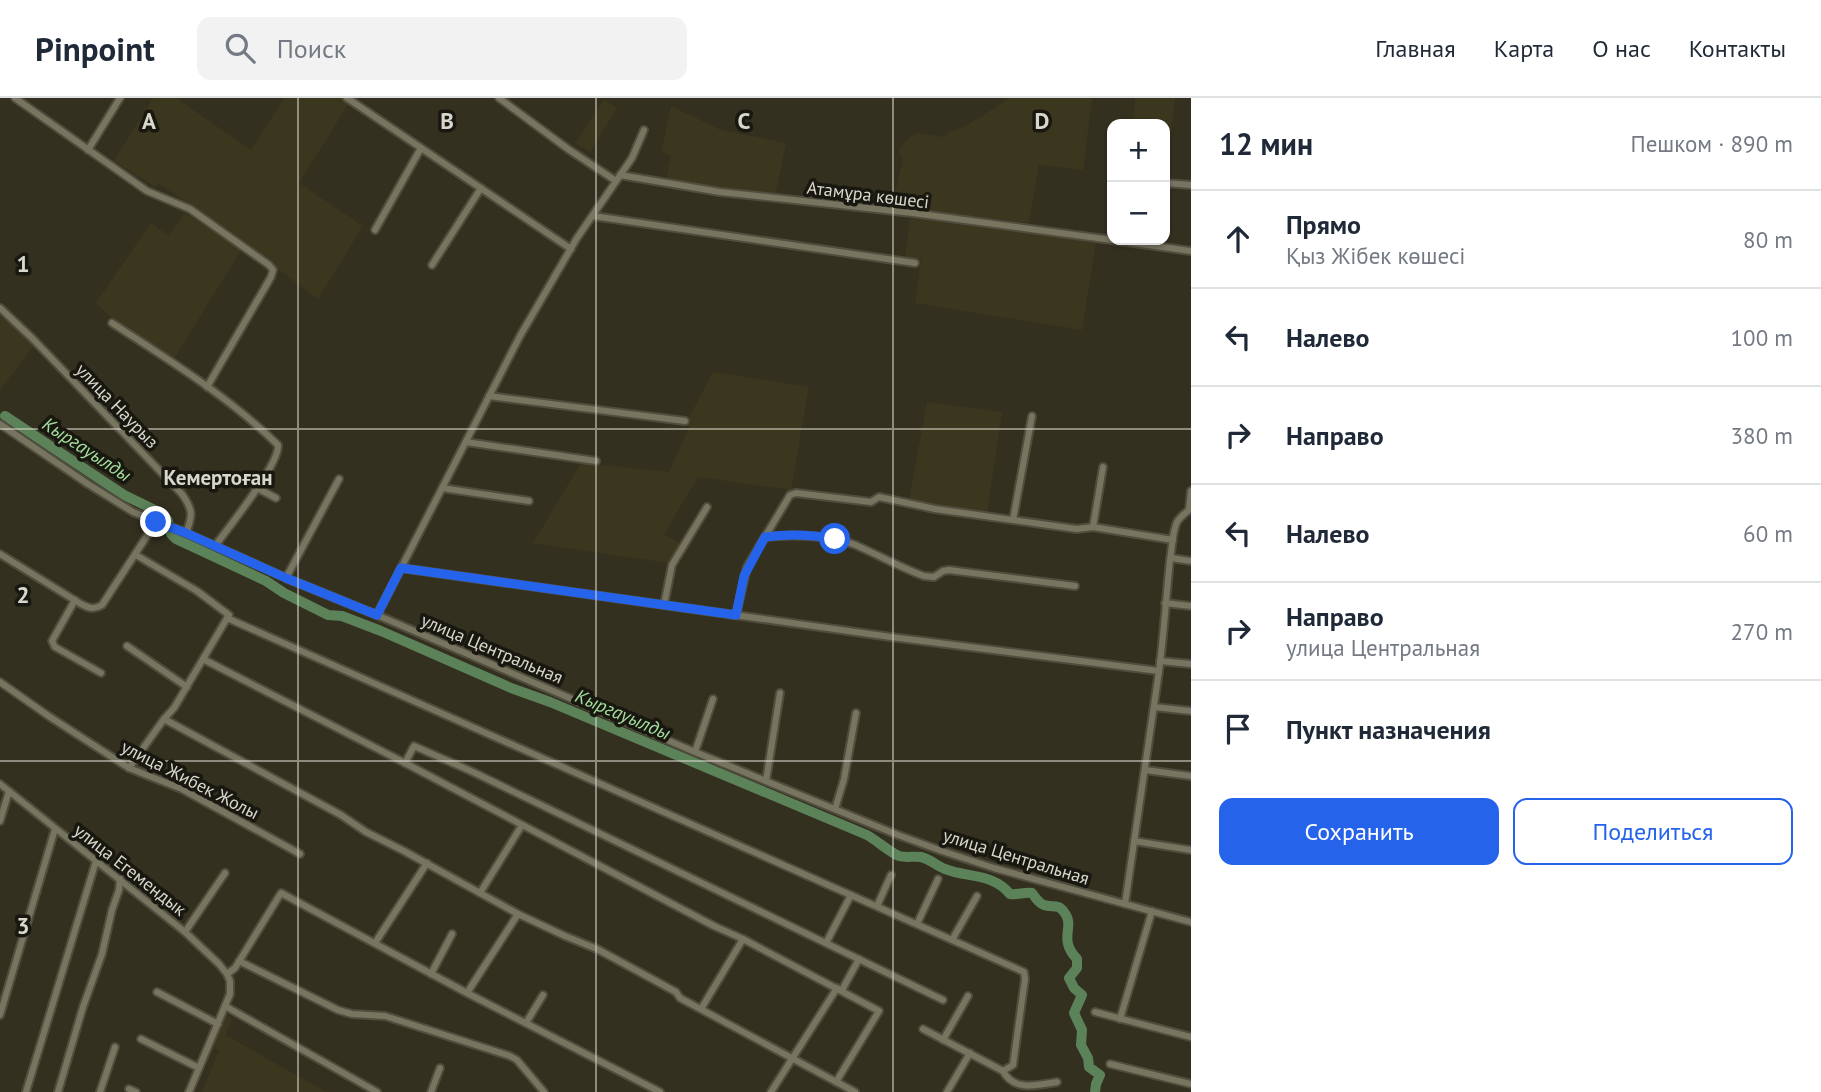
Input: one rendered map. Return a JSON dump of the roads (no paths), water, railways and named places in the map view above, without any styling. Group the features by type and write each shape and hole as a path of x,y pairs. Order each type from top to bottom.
{"street":[{"path":"15,98 147,191 190,209 269,265 272,270 271,277 208,387"},
{"path":"88,150 120,98"},
{"path":"347,98 571,249"},
{"path":"499,98 568,149 618,178"},
{"path":"377,615 520,336 571,249 632,158 644,130"},
{"path":"375,230 421,148"},
{"name":"Атамұра көшесі","path":"618,178 1107,239"},
{"path":"1170,183 1191,185"},
{"path":"432,265 481,188"},
{"path":"593,216 915,263"},
{"name":"Атамұра көшесі","path":"1156,245 1191,250"},
{"name":"улица Наурыз","path":"0,308 182,495 191,511 186,533"},
{"path":"112,323 208,387 278,445 277,454 257,488 215,546"},
{"path":"489,396 685,421"},
{"path":"1013,520 1032,416"},
{"name":"улица Центральная","path":"0,424 133,512 695,752 910,839 994,868 1191,922"},
{"path":"466,442 596,461"},
{"path":"1093,527 1103,467"},
{"path":"286,578 339,479"},
{"path":"257,488 276,499"},
{"path":"442,488 529,501"},
{"path":"1125,904 1159,671 1173,540 1179,519 1190,510 1191,491"},
{"path":"736,615 744,576 790,495 796,492 871,502 879,497 935,509 1077,529 1093,527 1173,540"},
{"path":"664,605 672,565 707,506"},
{"path":"0,554 91,609 102,605 160,523"},
{"path":"765,537 821,536 835,539 924,576 934,577 949,570 1075,586"},
{"path":"129,768 174,708 229,615 197,591 136,555"},
{"path":"1171,558 1191,561"},
{"path":"401,568 1159,671"},
{"path":"75,600 52,641 55,648 101,673"},
{"path":"1165,603 1191,606"},
{"path":"227,618 1024,972 1013,1065 1003,1071"},
{"path":"127,646 187,687"},
{"path":"203,659 879,1011 836,1082"},
{"path":"1160,661 1191,664"},
{"name":"улица Жибек Жолы","path":"0,682 129,768 182,789 300,854"},
{"path":"766,781 780,693"},
{"path":"695,752 713,699"},
{"path":"1154,707 1191,711"},
{"path":"835,808 844,779 856,713"},
{"path":"164,719 341,815 366,832 518,914 597,949 676,992 680,998 855,1092"},
{"path":"405,763 414,746 426,751 943,1000"},
{"path":"1145,769 1191,776"},
{"name":"улица Егемендык","path":"0,783 185,932 219,964 227,974 231,987 225,1006"},
{"path":"0,821 9,791"},
{"path":"480,893 522,825"},
{"path":"0,1015 55,829"},
{"path":"1134,841 1191,850"},
{"path":"26,1092 96,861"},
{"path":"374,943 427,863"},
{"path":"185,932 225,873"},
{"path":"877,906 891,875"},
{"path":"58,1092 83,1007 103,954 120,879"},
{"path":"916,924 938,879"},
{"path":"227,974 235,968 281,893 660,1092"},
{"path":"826,943 851,895"},
{"path":"952,940 977,895"},
{"path":"1120,1019 1152,911"},
{"path":"467,993 518,914"},
{"path":"431,974 452,934"},
{"path":"701,1009 743,939"},
{"path":"771,1092 859,959"},
{"path":"239,961 338,1010 352,1014 385,1016 510,1056 517,1060 544,1092"},
{"path":"157,992 218,1024"},
{"path":"526,1023 543,995"},
{"path":"943,1040 968,996"},
{"path":"189,1092 225,1006 377,1092"},
{"path":"1095,1013 1191,1037"},
{"path":"923,1029 1003,1071 1013,1082 1028,1087 1057,1082"},
{"path":"141,1039 199,1068"},
{"path":"100,1092 115,1046"},
{"path":"947,1092 970,1053"},
{"path":"1110,1064 1191,1084"},
{"path":"431,1092 440,1068"}],"waterway":[{"name":"Кыргауылды","path":"5,416 124,495 163,514 171,534 176,539 266,581 328,615 342,616 381,631 511,688 867,835 899,856 924,858 954,872 988,879 1010,894 1032,893 1042,904 1059,908 1067,917 1068,945 1077,959 1077,968 1069,978 1074,988 1082,995 1074,1013 1082,1030 1081,1045 1088,1058 1089,1067 1100,1075 1095,1092"}],"district":[{"name":"Кемертоған","path":"218,478"}]}
